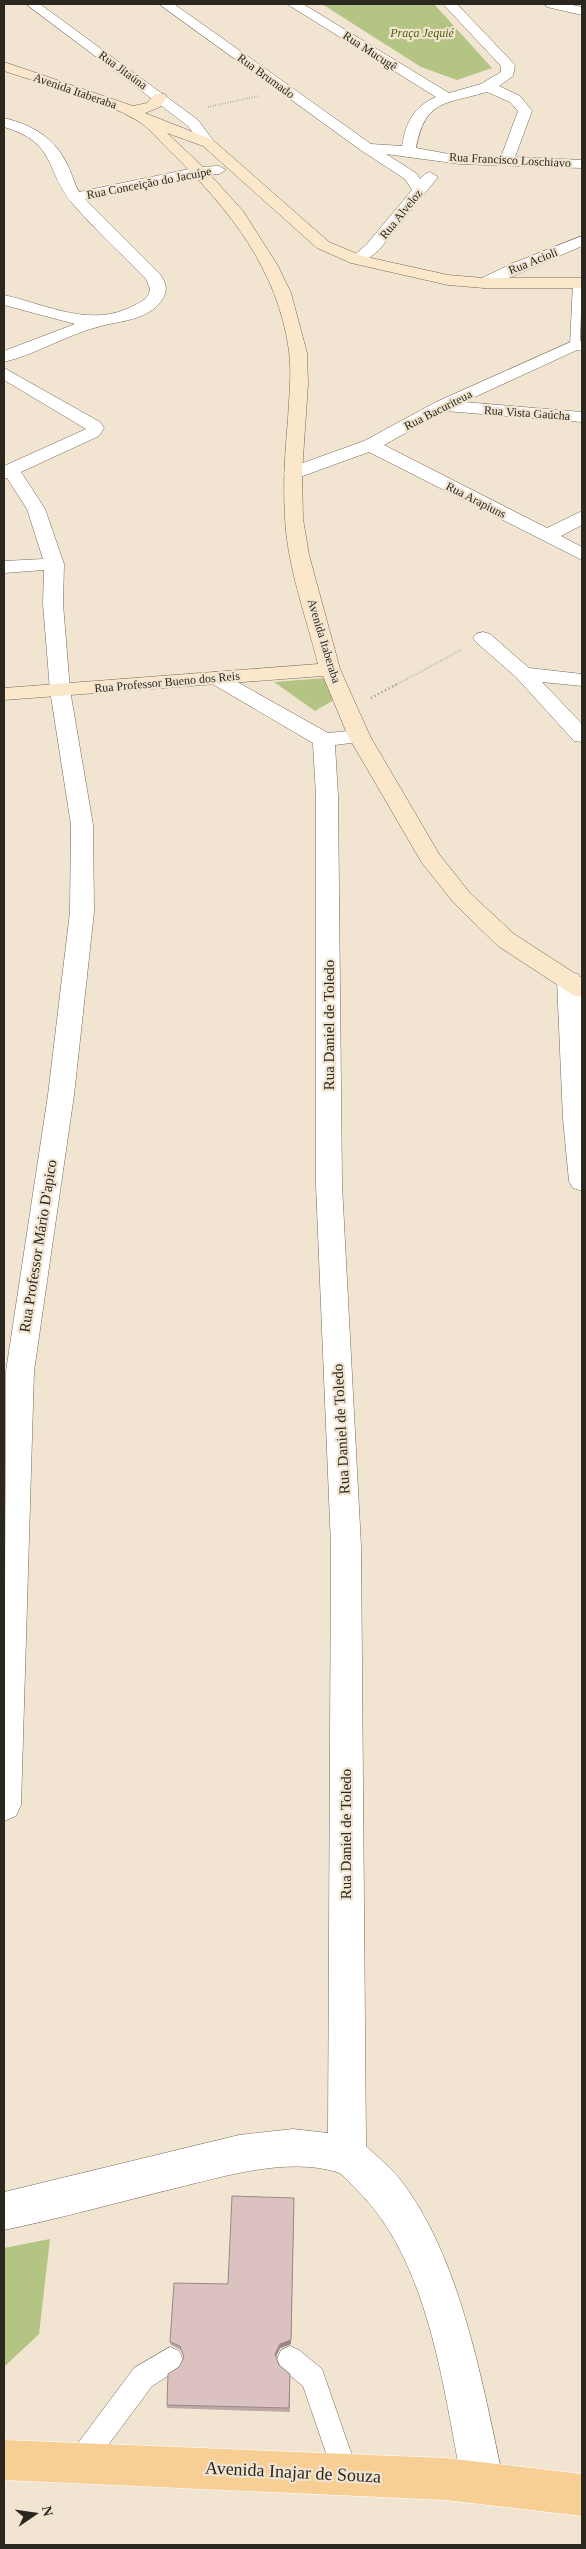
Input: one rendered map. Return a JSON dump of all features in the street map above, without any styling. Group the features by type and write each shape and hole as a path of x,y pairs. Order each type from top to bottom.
{"main road":[{"name":"Avenida Itaberaba","path":"4,66 130,111 144,119 208,143 276,205"},
{"path":"130,111 154,105 160,97"},
{"path":"144,119 160,113 180,113"},
{"path":"144,119 244,188 276,205 323,245 357,260 448,280 484,283 580,283"},
{"name":"Avenida Itaberaba","path":"144,119 199,171 238,214 270,266 283,293 292,322 298,353 299,384 293,473 294,519 299,555 330,668 359,736 430,858 462,898 506,940 576,984"},
{"path":"238,214 244,198 242,172"},
{"name":"Rua Professor Bueno dos Reis","path":"4,694 330,668"},
{"name":"Avenida Inajar de Souza","path":"4,2460 345,2474 483,2484 582,2494"}],"street":[{"path":"16,4 36,6"},
{"name":"Rua Brumado","path":"166,4 367,148 411,176 420,191"},
{"path":"367,148 408,151 415,123 421,113 447,98 488,87 502,81 508,73 508,65 450,4"},
{"path":"552,4 582,11"},
{"name":"Rua Mucugê","path":"291,5 447,98"},
{"name":"Rua Jitaúna","path":"36,6 160,97 197,128 208,143"},
{"path":"488,87 514,98 524,106 526,111 506,162"},
{"path":"4,122 28,129 42,138 60,166 65,182 75,197"},
{"name":"Rua Francisco Loschiavo","path":"408,151 460,160 582,164"},
{"name":"Rua Alveloz","path":"408,151 413,164 411,176 460,160"},
{"name":"Rua Alveloz","path":"357,260 373,247 442,165"},
{"name":"Rua Conceição do Jacuípe","path":"75,197 199,171 219,170"},
{"name":"Rua Conceição do Jacuípe","path":"4,300 75,321 97,322 137,312 156,299 159,291 157,281 75,197"},
{"name":"Rua Acioli","path":"484,283 517,267 582,241"},
{"path":"4,357 97,322"},
{"name":"Rua Bacuriteua","path":"293,473 370,445 442,406 579,346"},
{"path":"4,374 95,428 86,435 7,471"},
{"name":"Rua Vista Gaúcha","path":"442,406 582,417"},
{"name":"Rua Arapiuns","path":"370,445 582,554"},
{"name":"Rua Professor Mário D'apico","path":"4,1805 9,1716 12,1371 61,1095 82,912 82,825 60,690 54,604 54,564 36,509 7,471"},
{"path":"547,536 582,517"},
{"path":"4,567 54,564"},
{"path":"483,638 523,674 582,736"},
{"path":"523,674 582,680"},
{"path":"216,678 324,740 359,736"},
{"name":"Rua Daniel de Toledo","path":"324,740 328,806 329,1185 346,1546 346,2154"},
{"path":"576,984 576,1119 582,1181"},
{"path":"4,2211 239,2154 293,2148 346,2154 385,2191 416,2240 440,2300 461,2375 483,2484"}],"lane":[{"path":"579,346 580,283"},
{"path":"290,2359 313,2378 345,2474"},
{"path":"79,2463 143,2377 170,2360"}],"path":[{"path":"180,113 285,89"},
{"path":"348,710 483,638"}],"green space":[{"name":"Praça Jequié","path":"322,4 434,4 492,68 457,80 421,67"},
{"path":"326,678 334,700 315,711 274,682"},
{"path":"50,2239 39,2334 4,2367 4,2248"}],"building":[{"path":"232,2196 294,2198 291,2340 280,2344 275,2354 279,2365 290,2374 289,2408 167,2405 168,2374 179,2367 184,2357 180,2346 170,2342 174,2283 228,2284"}]}
